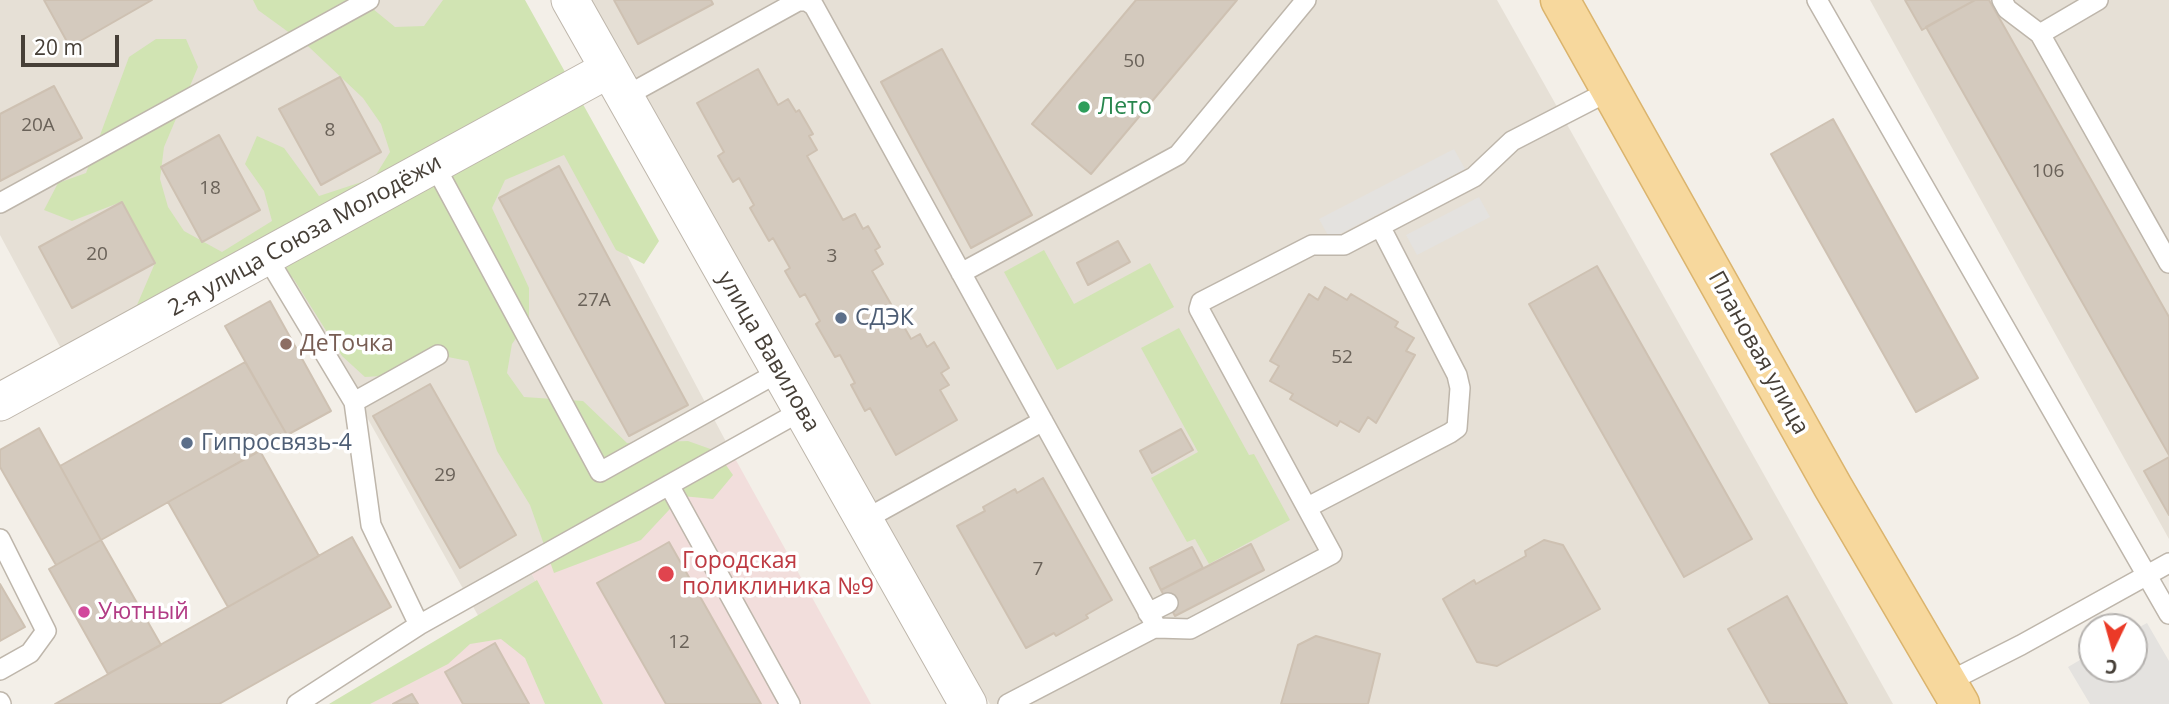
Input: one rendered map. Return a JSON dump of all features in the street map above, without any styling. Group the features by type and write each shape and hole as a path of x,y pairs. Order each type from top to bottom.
{"main road":[{"name":"Плановая улица","path":"1560,0 1833,487 1954,693"}],"street":[{"name":"улица Вавилова","path":"570,0 968,704"},
{"name":"2-я улица Союза Молодёжи","path":"0,402 435,166 616,83"}],"lane":[{"path":"0,202 369,0"},
{"path":"961,273 1178,155 1306,0"},
{"path":"1817,0 2169,614"},
{"path":"2002,0 2007,9 2040,34 2169,263"},
{"path":"2040,34 2098,0"},
{"path":"616,83 798,1 807,1 814,6 1153,620 1189,629 1331,556 1332,551 1199,305 1312,245 1342,246 1474,177 1512,141 1611,90"},
{"path":"435,166 600,472 779,372"},
{"path":"1308,507 1457,428 1460,388 1457,376 1380,226"},
{"path":"267,257 354,402 371,525 419,625"},
{"path":"354,402 438,355"},
{"path":"297,704 419,625 801,411"},
{"path":"863,520 1043,421"},
{"path":"669,485 790,704"},
{"path":"0,539 46,631 30,653 0,670"},
{"path":"1954,693 2021,645 2169,563"},
{"path":"1008,704 1153,620 1168,603"}],"shaded area":[{"path":"0,0 518,0 567,85 64,354 0,235"},
{"path":"588,0 1497,0 1893,704 990,704"},
{"path":"1870,0 2169,0 2169,539"},
{"path":"552,114 732,453 528,567 538,585 480,619 281,264"},
{"path":"1454,149 1465,169 1330,239 1319,219"},
{"path":"1479,197 1490,217 1417,255 1406,235"},
{"name":"Городская поликлиника №9","path":"732,453 871,704 338,704 537,584 528,567"},
{"path":"2148,625 2169,661 2169,704 2090,704 2068,667 2078,661 2078,683 2148,683"}],"green space":[{"path":"253,0 362,0 395,27 424,26 443,0 525,0 659,241 644,264 616,250 564,155 505,180 492,208 529,288 529,319 512,344 507,373 524,397 583,401 627,443 688,441 716,451 733,475 713,499 682,496 641,540 554,573 530,505 497,451 468,361 438,355 398,375 365,377 342,356 293,278 264,266 125,348 111,320 137,305 155,263 134,239 121,202 72,221 44,210 58,183 86,173 129,57 156,39 186,39 198,67 164,147 160,179 168,207 184,231 222,252 272,221 264,191 245,164 257,136 284,148 319,196 374,178 390,152 381,124 363,98 309,47 258,10"},
{"path":"1044,250 1074,304 1150,263 1174,307 1057,370 1004,272"},
{"path":"1179,328 1249,455 1254,454 1290,520 1209,564 1195,539 1187,542 1151,478 1198,452 1141,348"},
{"path":"537,580 603,704 545,704 525,658 501,639 470,644 448,664 370,704 329,704"}],"building":[{"path":"44,0 152,0 70,47"},
{"path":"614,0 711,0 713,4 638,44"},
{"path":"1136,0 1237,0 1091,174 1032,124"},
{"path":"1905,0 1975,0 1922,30"},
{"path":"1975,0 1989,0 2169,317 2169,455 1926,27"},
{"path":"942,49 1032,215 971,248 881,82"},
{"path":"758,69 778,105 788,99 796,112 799,110 813,134 809,136 817,150 807,156 843,220 855,214 863,229 868,226 880,247 875,250 883,264 872,271 911,339 920,334 927,347 934,342 949,368 941,373 949,385 940,390 957,420 896,455 870,408 865,411 851,385 855,383 840,355 835,357 816,324 820,321 805,294 800,297 785,271 790,268 773,238 769,241 750,208 754,205 739,178 733,182 718,156 724,152 697,103"},
{"path":"340,77 381,152 321,185 279,109"},
{"path":"54,86 82,138 0,181 0,114"},
{"path":"1833,119 1978,378 1916,412 1771,154"},
{"path":"219,135 260,210 202,242 161,167"},
{"path":"559,166 688,405 629,436 499,198"},
{"path":"122,202 155,263 72,308 39,247"},
{"path":"1118,241 1130,262 1088,285 1077,263"},
{"path":"1597,266 1752,539 1684,577 1529,304"},
{"path":"1325,287 1347,300 1351,294 1398,322 1395,327 1414,338 1406,351 1415,355 1376,423 1368,417 1359,432 1340,421 1337,426 1290,399 1293,394 1270,381 1279,366 1270,361 1309,294 1318,300"},
{"path":"270,301 331,411 287,435 225,326"},
{"name":"Гипросвязь-4","path":"245,362 287,435 101,540 60,466"},
{"path":"430,384 516,535 460,568 373,416"},
{"path":"39,428 101,540 56,565 0,467 0,450"},
{"path":"1181,429 1193,450 1152,473 1140,451"},
{"path":"260,451 319,556 228,607 168,502"},
{"path":"2169,457 2169,515 2144,471"},
{"path":"1043,478 1112,600 1086,615 1088,618 1056,636 1054,633 1026,648 957,526 985,511 983,507 1015,489 1017,493"},
{"path":"352,537 391,607 219,704 55,704"},
{"path":"101,540 161,645 108,674 49,569"},
{"path":"1544,540 1563,545 1600,609 1497,666 1477,662 1443,599 1474,580 1476,584 1526,556 1525,551"},
{"path":"669,542 761,704 666,704 597,583"},
{"path":"1251,544 1264,570 1175,616 1161,590"},
{"path":"1192,547 1203,568 1161,590 1150,568"},
{"path":"0,584 25,627 0,641"},
{"path":"1787,596 1847,704 1770,704 1728,629"},
{"path":"1316,636 1380,654 1368,704 1281,704 1298,645"},
{"path":"495,643 529,704 463,704 445,672"},
{"path":"412,694 418,704 393,704"}],"place":[{"name":"Лето","path":"1084,107"},
{"name":"СДЭК","path":"841,318"},
{"name":"ДеТочка","path":"286,344"},
{"name":"Гипросвязь-4","path":"187,443"},
{"name":"Городская поликлиника №9","path":"666,574"},
{"name":"Уютный","path":"84,612"}]}
